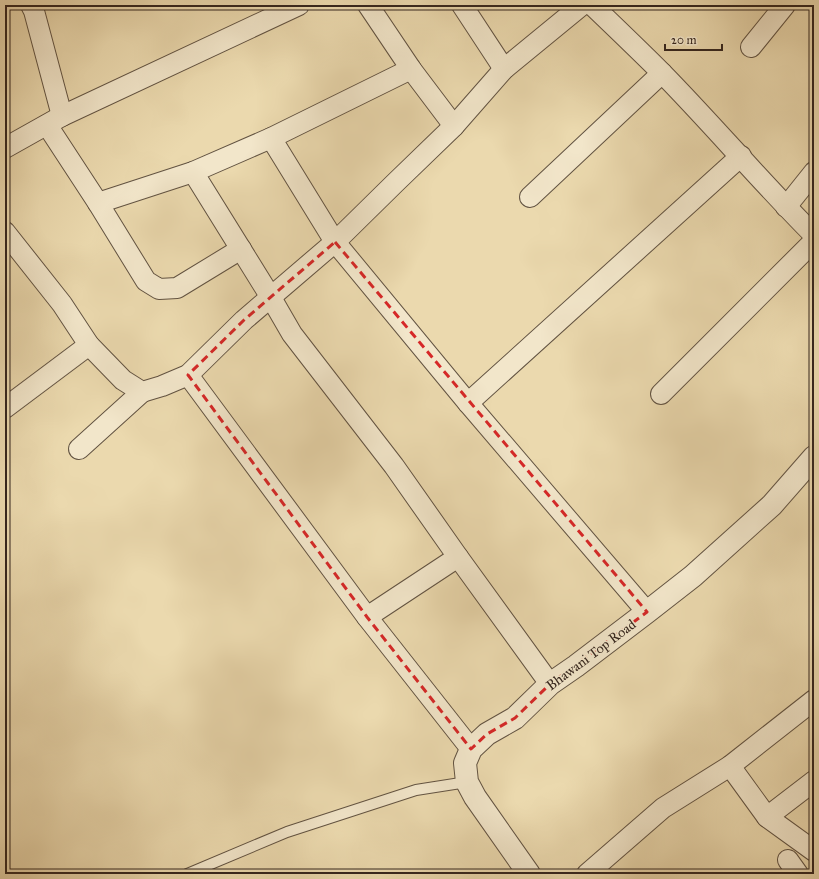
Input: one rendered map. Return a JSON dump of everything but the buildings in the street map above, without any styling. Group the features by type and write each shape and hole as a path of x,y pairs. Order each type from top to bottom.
{"street":[{"path":"5,148 54,121 299,5"},
{"path":"368,5 411,69 454,126"},
{"path":"462,5 504,69"},
{"path":"79,449 142,392 162,386 188,375 270,296 335,242 454,126 504,69 582,5"},
{"path":"592,5 662,73 786,207 814,235"},
{"path":"751,47 785,5"},
{"path":"38,7 54,121 98,203 146,281 159,289 178,288 241,249"},
{"path":"98,203 193,172 271,138 411,69"},
{"path":"530,197 662,73"},
{"path":"271,138 335,242 468,403 647,612"},
{"path":"468,403 740,156"},
{"path":"193,172 292,334 394,466 550,684"},
{"path":"786,207 814,172"},
{"path":"5,232 62,304 89,344 123,380 142,392"},
{"path":"661,394 814,241"},
{"path":"5,408 89,344"},
{"path":"188,375 367,617 471,749 465,763 467,782 475,797 529,874"},
{"name":"Bhawani Top Road","path":"471,749 487,734 515,718 550,684 576,666 693,576 772,505 814,457"},
{"path":"367,617 458,557"},
{"path":"587,874 663,808 730,766 814,700"},
{"path":"730,766 767,817 814,851"},
{"path":"767,817 814,781"}],"lane":[{"path":"186,874 287,832 416,790 467,782"}],"highlighted area":[{"path":"335,242 647,612 550,684 515,718 487,734 471,749 367,617 188,375 244,320"}]}
